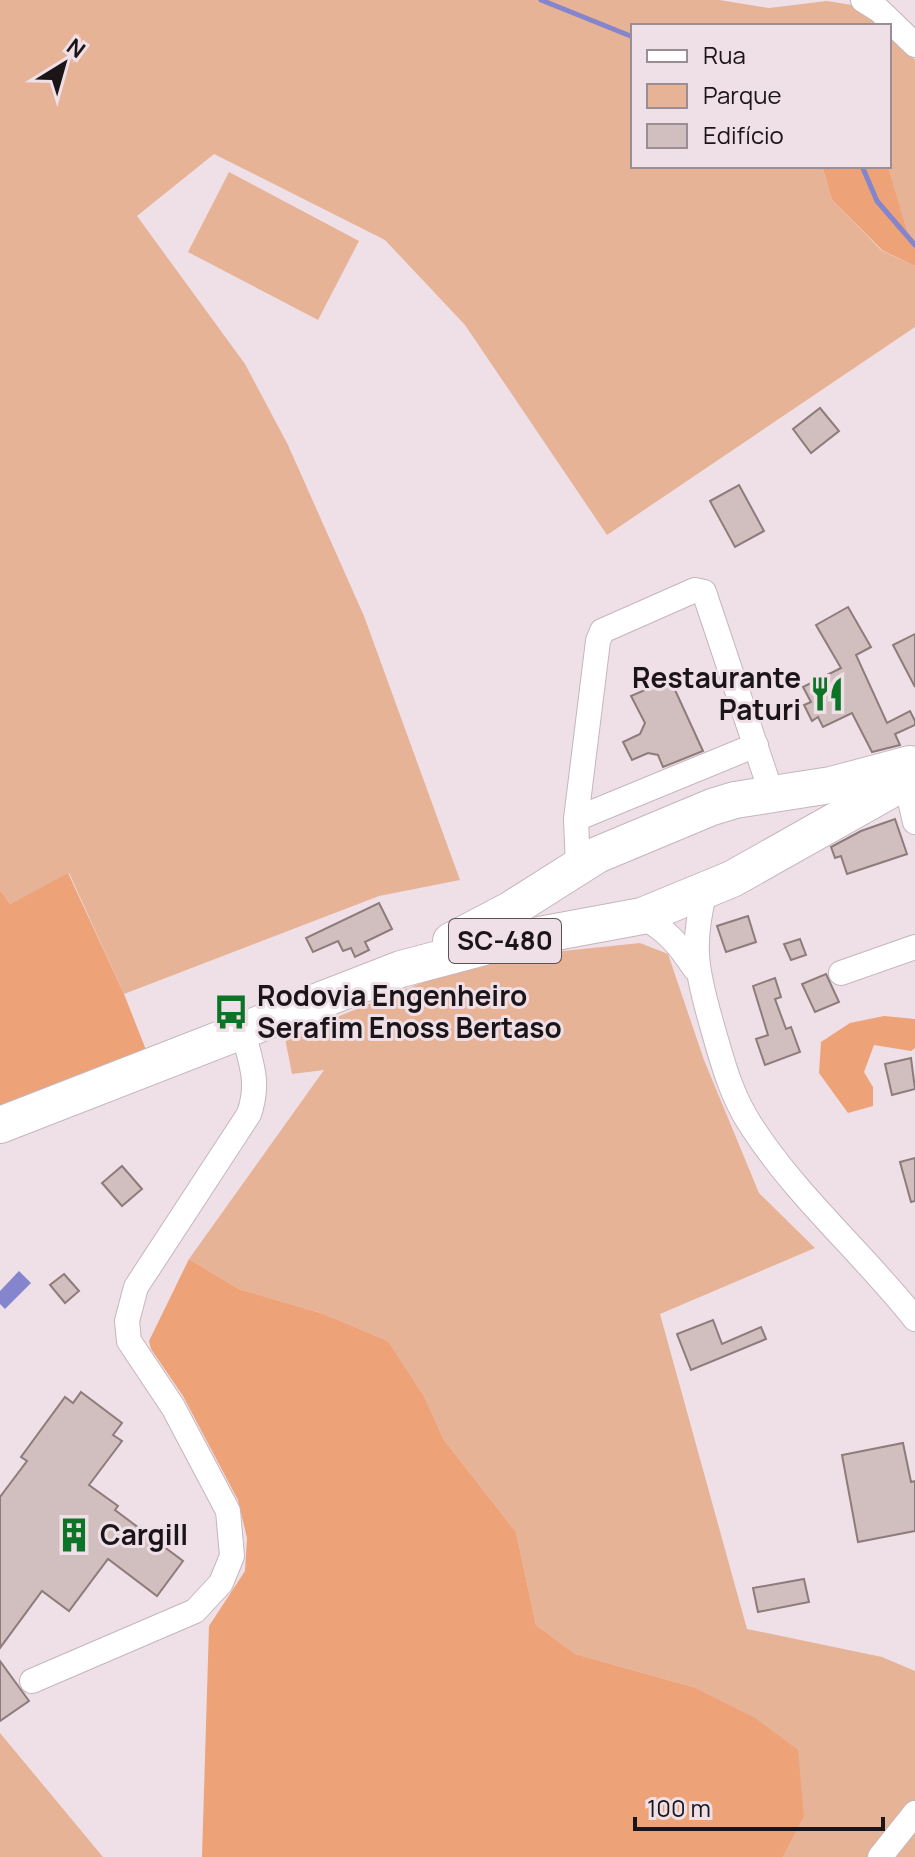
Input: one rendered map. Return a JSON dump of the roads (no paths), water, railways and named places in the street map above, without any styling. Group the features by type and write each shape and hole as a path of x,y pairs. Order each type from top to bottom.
{"highway":[{"name":"SC-480","path":"0,1125 401,969 510,910 621,844 712,807 735,800 912,774"},
{"name":"SC-480","path":"401,969 507,941 627,919 705,891 780,853 912,774"},
{"path":"772,795 791,818 789,834 780,853"},
{"path":"578,867 581,901 592,913 627,919"}],"street":[{"path":"863,0 879,10 915,45"},
{"path":"578,867 576,819 598,641 602,631 695,590 704,592 772,795"},
{"path":"576,819 756,745"},
{"path":"912,774 915,822"},
{"path":"705,891 695,939 697,971 726,1074 749,1122 799,1191 915,1319"},
{"path":"627,919 666,931 697,971"},
{"path":"841,973 915,947"},
{"path":"32,1681 195,1611 221,1583 232,1556 228,1511 173,1407 129,1341 127,1321 136,1287 249,1114 255,1097 256,1079 243,1032"},
{"path":"880,1857 915,1813"}],"water":[{"path":"19,1271 31,1283 5,1309 0,1304 0,1291"}],"waterway":[{"path":"541,0 631,36"},
{"path":"863,168 877,201 915,245"}],"place":[{"name":"Restaurante Paturi","path":"827,694"},
{"name":"Rodovia Engenheiro Serafim Enoss Bertaso","path":"231,1012"},
{"name":"Cargill","path":"74,1535"}]}
